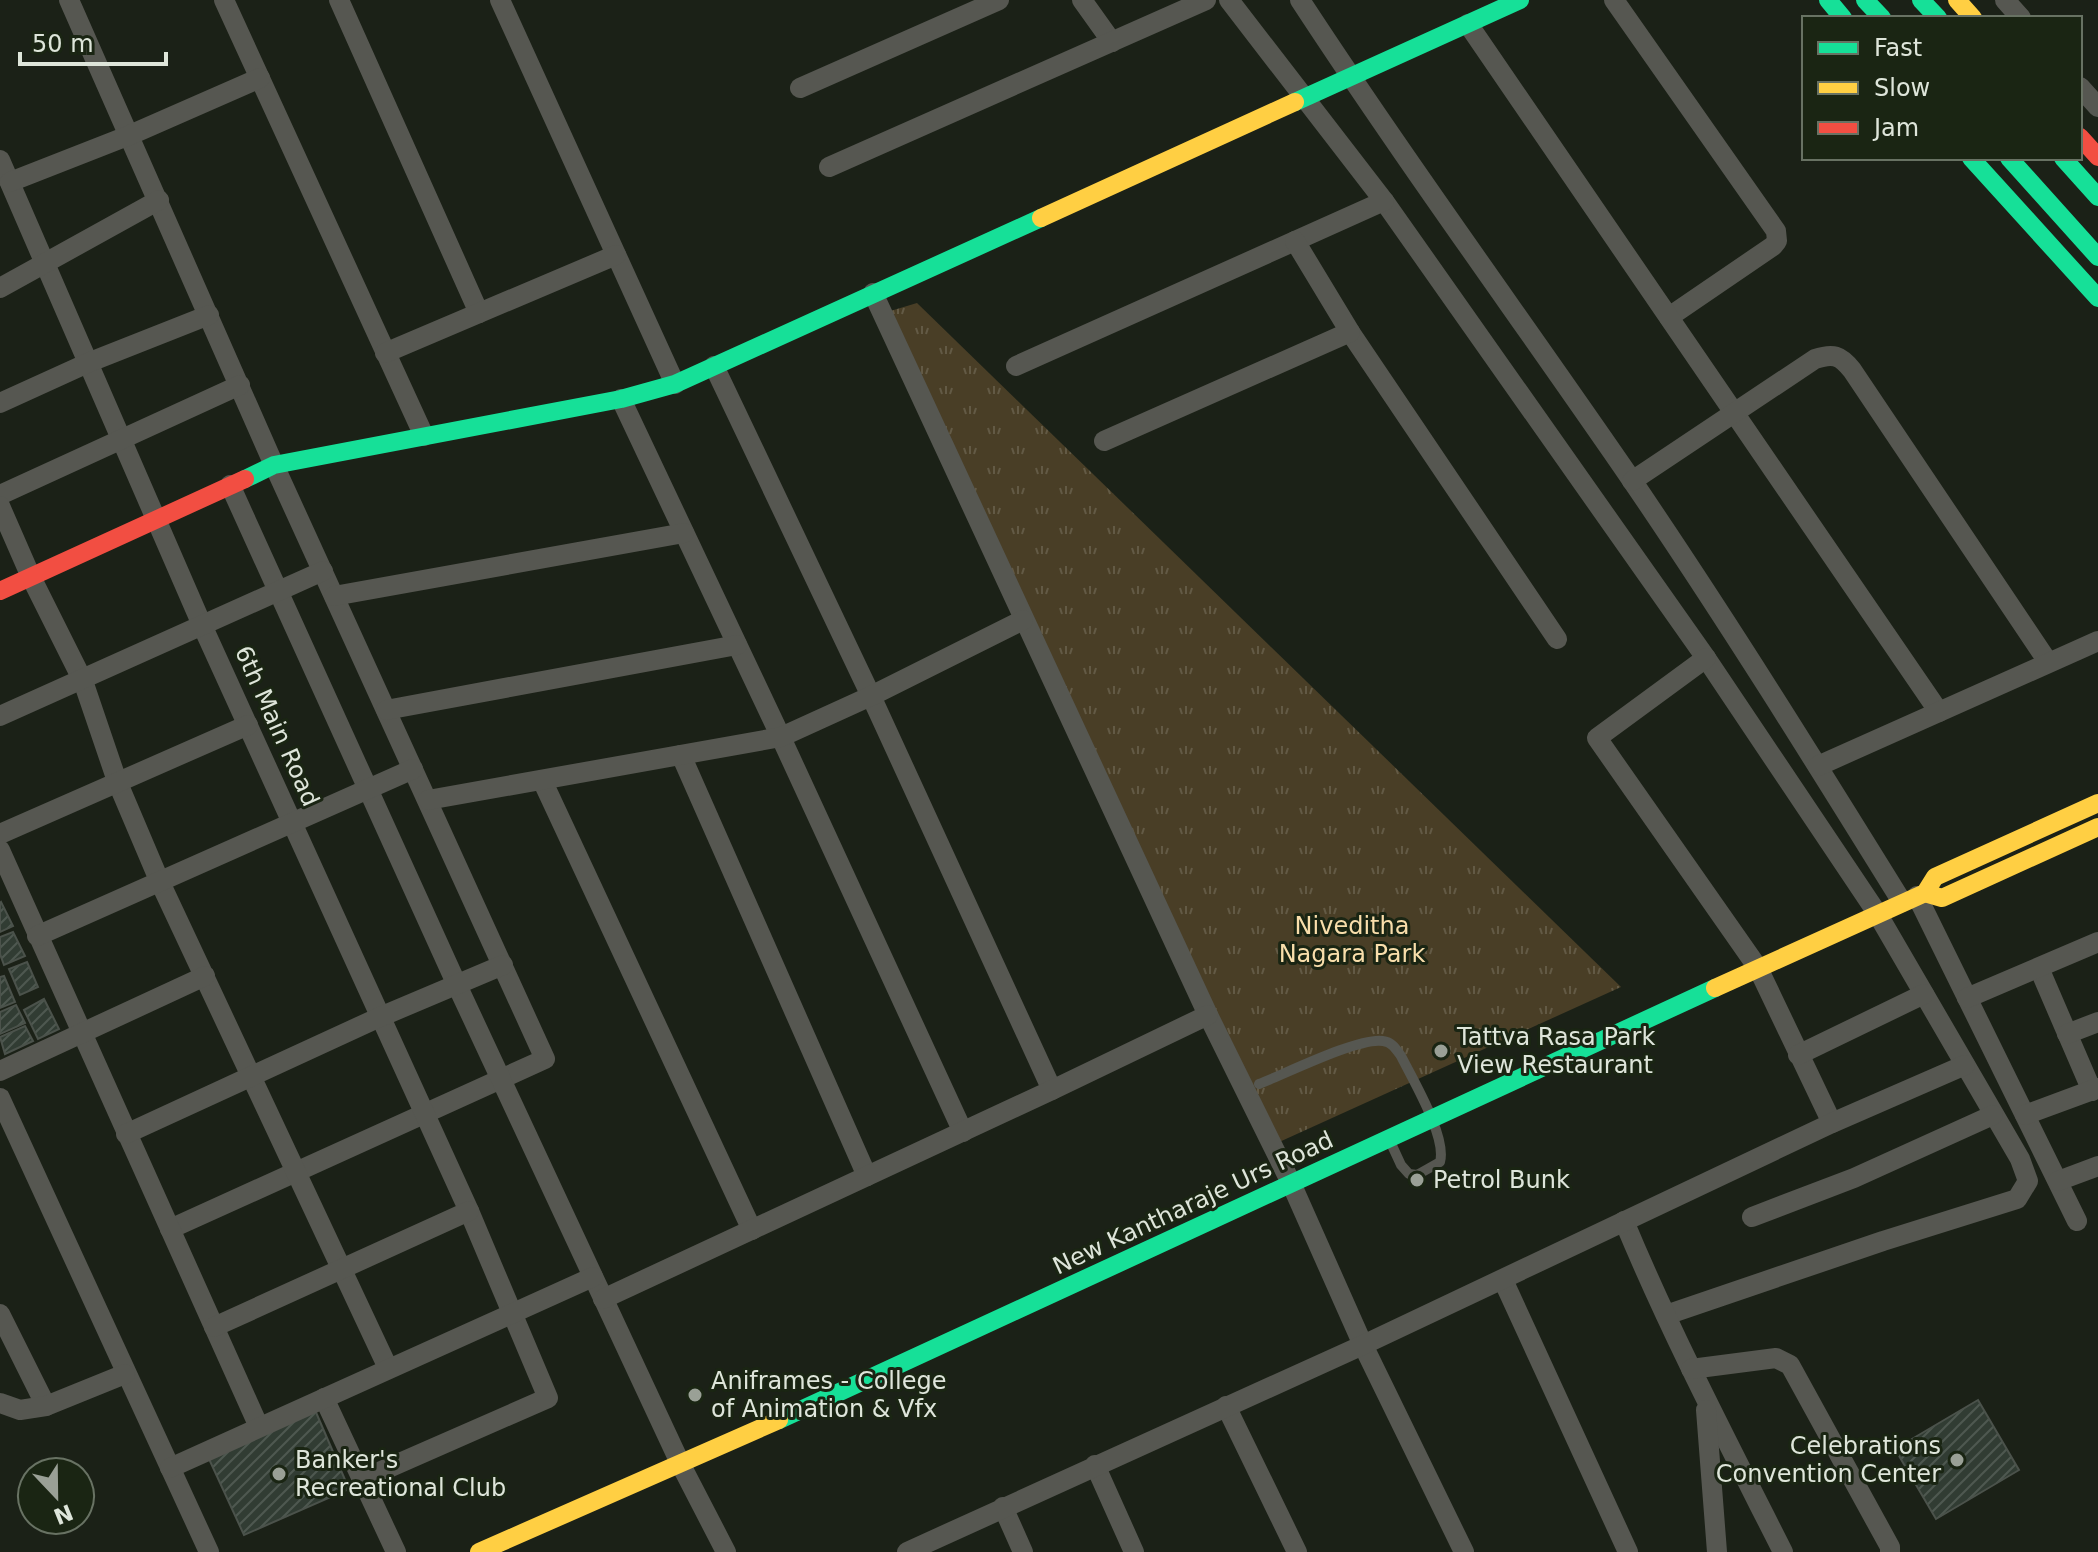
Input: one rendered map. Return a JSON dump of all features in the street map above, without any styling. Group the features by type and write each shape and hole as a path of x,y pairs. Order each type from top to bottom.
{"main road":[{"path":"0,591 274,465 621,399 675,384 1520,0"},
{"path":"1828,0 1841,16"},
{"path":"1865,0 1880,16"},
{"path":"1921,0 1936,16"},
{"path":"1957,0 1971,16"},
{"path":"2082,139 2098,157"},
{"path":"1973,160 2098,298"},
{"path":"2011,160 2098,257"},
{"path":"2065,160 2098,197"},
{"name":"New Kantharaje Urs Road","path":"479,1552 681,1465 1915,897 1935,877 2098,803"},
{"name":"New Kantharaje Urs Road","path":"1915,897 1942,898 2098,827"}],"street":[{"path":"69,0 274,465 545,1059 170,1229"},
{"path":"224,0 424,436"},
{"path":"339,0 479,313"},
{"path":"500,0 675,384"},
{"path":"800,88 999,0"},
{"path":"1082,0 1112,42"},
{"path":"829,167 1206,0"},
{"path":"1229,0 1384,201 1706,658 1877,913 2020,1159 2028,1181 2017,1199 1666,1315"},
{"path":"1300,0 1632,481 1818,766 1915,897 2077,1221"},
{"path":"1614,0 1776,231 1777,241 1773,246 1669,317"},
{"path":"2005,0 2019,16"},
{"path":"1468,24 1939,712"},
{"path":"10,182 130,135 260,78"},
{"path":"2082,89 2098,107"},
{"name":"6th Main Road","path":"0,160 202,625 469,1211 548,1398 361,1480"},
{"path":"0,288 159,200"},
{"path":"1016,366 1384,201"},
{"path":"1295,241 1350,332 1557,639"},
{"path":"385,353 616,255"},
{"path":"873,293 1208,1015 1291,1183 1363,1345 1464,1552"},
{"path":"0,403 90,362 209,315"},
{"path":"1104,441 1350,332"},
{"path":"1632,481 1815,359 1834,355 1843,359 2048,662"},
{"path":"714,366 871,696 1052,1090"},
{"path":"0,495 240,385"},
{"path":"621,399 963,1132"},
{"path":"230,485 457,985 681,1465 726,1552"},
{"path":"0,506 31,577 83,681 117,781 159,880 388,1368"},
{"path":"334,596 684,533"},
{"path":"0,716 323,571"},
{"path":"428,800 781,737 1023,620"},
{"path":"1818,766 2098,641"},
{"path":"386,710 737,645"},
{"path":"1706,658 1597,738 1758,968 1832,1123"},
{"path":"0,834 248,725"},
{"path":"681,755 867,1176"},
{"path":"37,936 413,769"},
{"path":"542,780 752,1230"},
{"path":"0,850 259,1427"},
{"path":"1967,998 2098,942"},
{"path":"126,1134 380,1017 503,965"},
{"path":"2025,1115 2095,1089 2039,968"},
{"path":"0,1071 205,976"},
{"path":"1798,1055 1924,994"},
{"path":"603,1299 1208,1015"},
{"path":"2067,1034 2098,1022"},
{"path":"907,1552 1363,1345 1832,1123 1965,1065"},
{"path":"0,1098 209,1552"},
{"path":"1752,1217 1854,1178 1993,1115"},
{"path":"2058,1181 2098,1166"},
{"path":"214,1327 469,1211"},
{"path":"1624,1221 1691,1369 1783,1552"},
{"path":"170,1468 593,1277"},
{"path":"1503,1280 1628,1552"},
{"path":"0,1314 46,1406"},
{"path":"1691,1369 1776,1358 1790,1365 1890,1552"},
{"path":"0,1403 20,1410 46,1406 125,1374"},
{"path":"324,1398 396,1552"},
{"path":"1706,1398 1717,1552"},
{"path":"1226,1406 1297,1552"},
{"path":"1095,1465 1134,1552"},
{"path":"1003,1507 1023,1552"}],"lane":[{"path":"1259,1084 1356,1045 1382,1040 1393,1045 1401,1056 1442,1152 1440,1162 1417,1175 1409,1174 1401,1165 1389,1139"}],"green space":[{"name":"Niveditha Nagara Park","path":"917,303 1621,987 1277,1143 887,312"}],"building":[{"path":"0,903 13,926 0,932"},
{"path":"13,932 25,956 4,965 0,954 0,937"},
{"path":"27,962 38,987 20,995 9,969"},
{"path":"4,976 15,1002 0,1008 0,977"},
{"path":"44,999 59,1029 38,1039 24,1010"},
{"path":"16,1005 25,1023 0,1034 0,1012"},
{"path":"25,1026 33,1041 5,1054 0,1037"},
{"name":"Celebrations Convention Center","path":"1978,1400 2019,1470 1936,1519 1895,1449"},
{"name":"Banker's Recreational Club","path":"315,1410 349,1489 244,1535 209,1459"}],"traffic: fast":[{"path":"1295,102 1520,0"},
{"path":"1828,0 1841,16"},
{"path":"1865,0 1880,16"},
{"path":"1921,0 1936,16"},
{"path":"1973,160 2098,298"},
{"path":"2011,160 2098,257"},
{"path":"2065,160 2098,197"},
{"path":"245,479 274,465 621,399 675,384 1041,218"},
{"path":"779,1420 1715,988"}],"traffic: slow":[{"path":"1957,0 1971,16"},
{"path":"1041,218 1295,102"},
{"path":"1715,988 1925,893 1935,877 2098,803"},
{"path":"1925,893 1942,898 2098,827"},
{"path":"479,1552 779,1420"}],"traffic: jam":[{"path":"2082,139 2098,157"},
{"path":"0,591 245,479"}],"place":[{"name":"Tattva Rasa Park View Restaurant","path":"1441,1051"},
{"name":"Petrol Bunk","path":"1417,1180"},
{"name":"Aniframes - College of Animation & Vfx","path":"695,1395"},
{"name":"Celebrations Convention Center","path":"1957,1460"},
{"name":"Banker's Recreational Club","path":"279,1474"}]}
